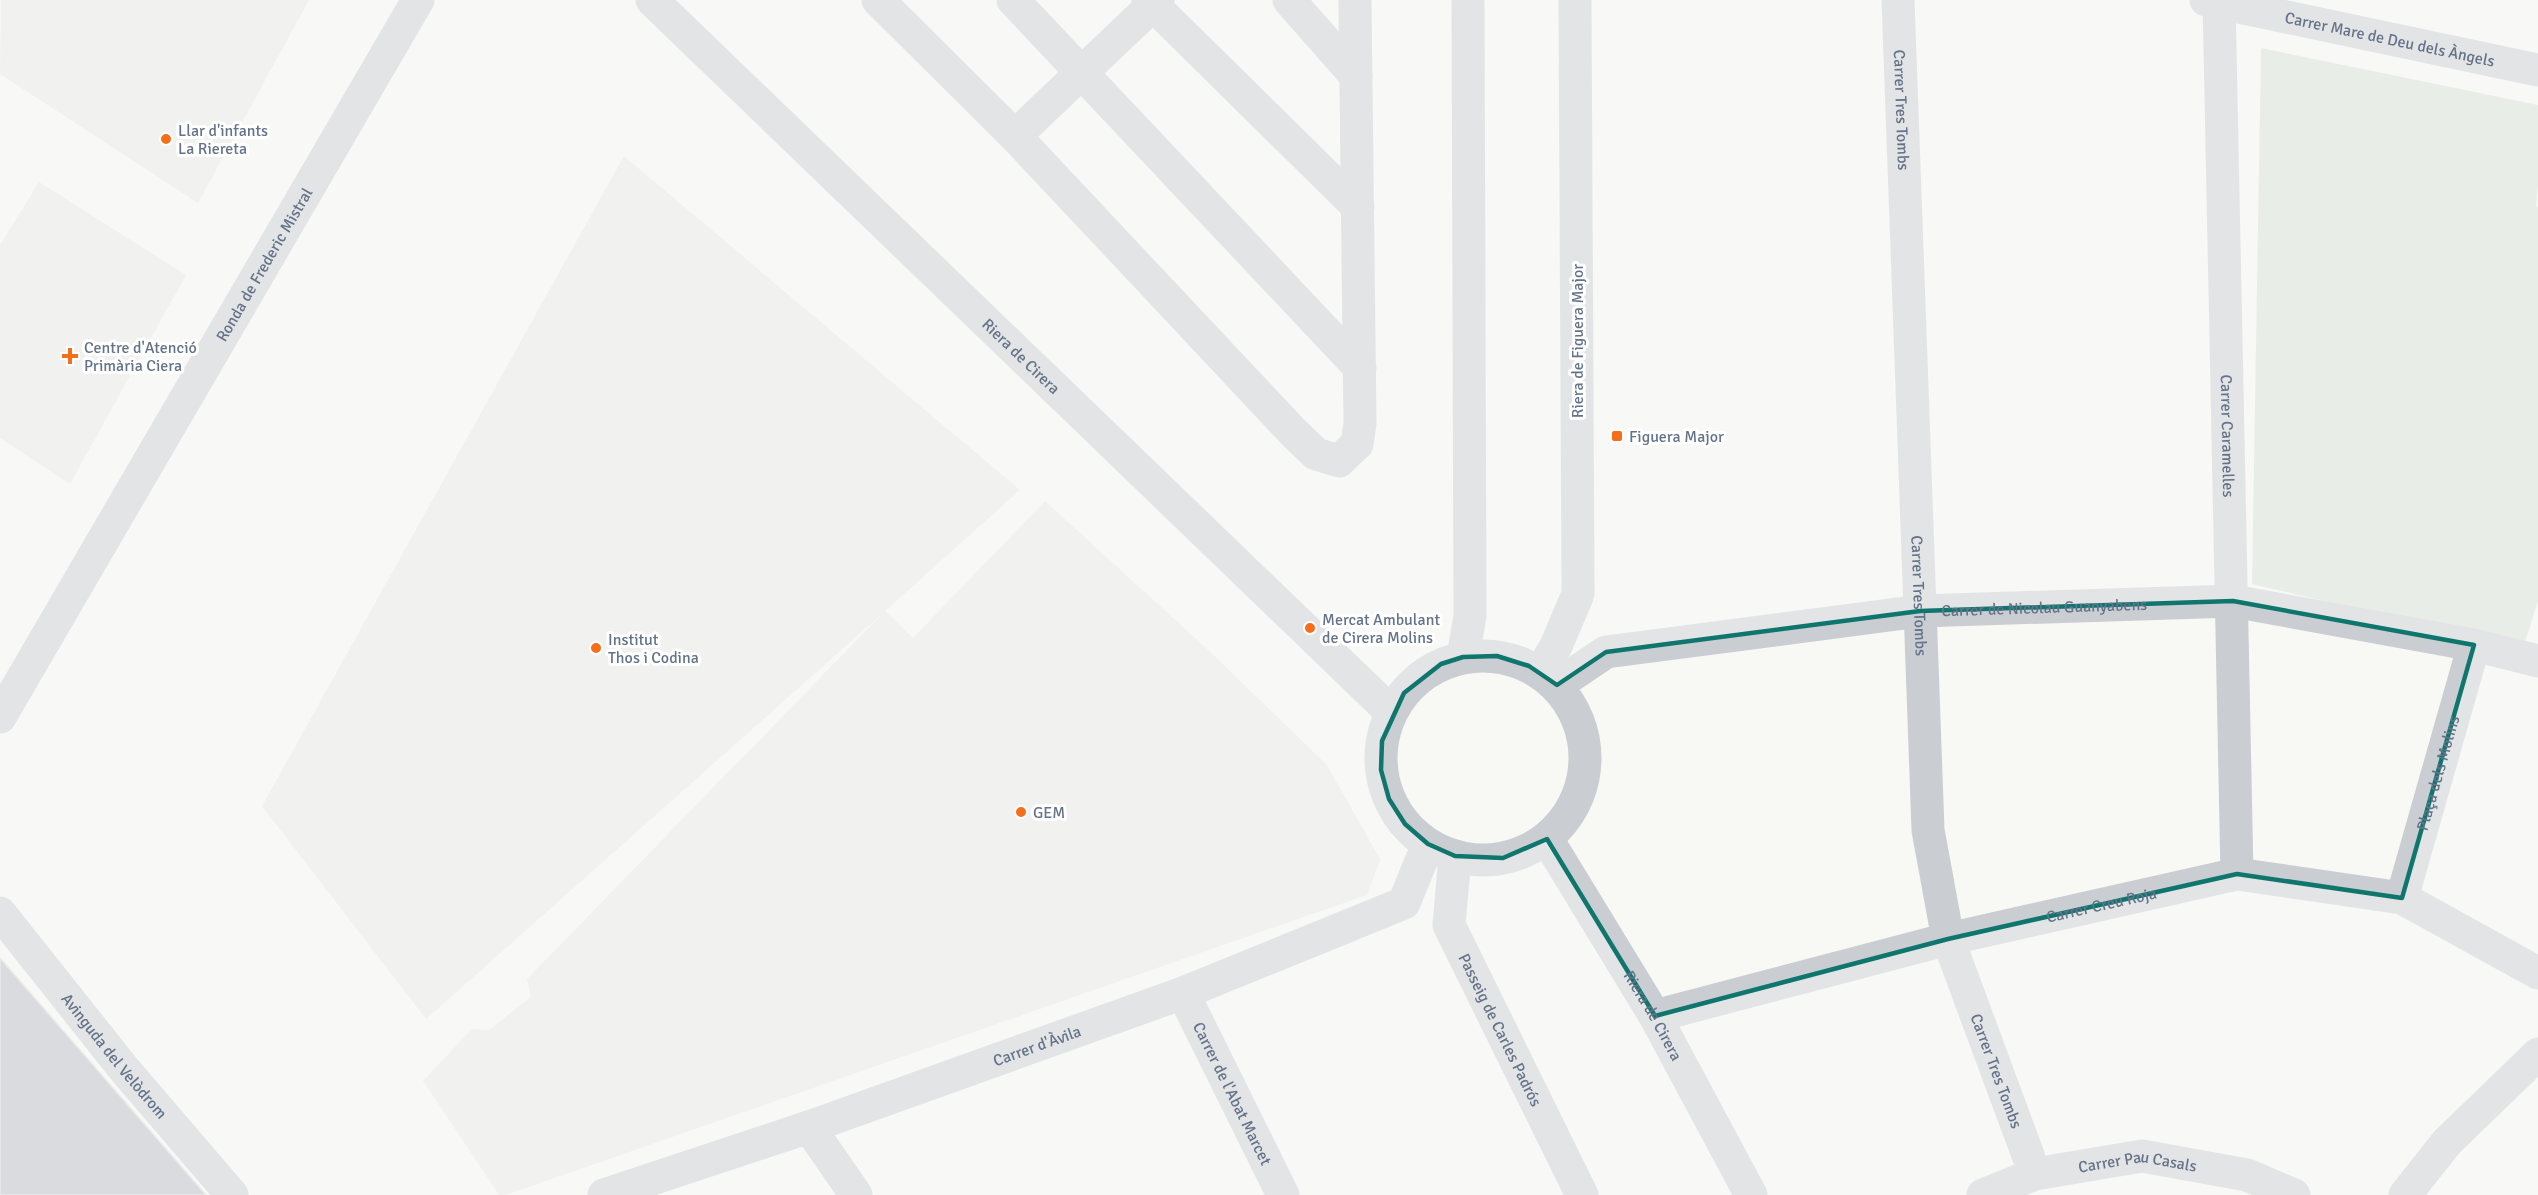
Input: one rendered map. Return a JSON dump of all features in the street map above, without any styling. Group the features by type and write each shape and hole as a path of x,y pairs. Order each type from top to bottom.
{"street":[{"name":"Ronda de Frederic Mistral","path":"0,717 418,0"},
{"name":"Riera de Cirera","path":"652,0 1391,712"},
{"path":"878,0 1015,136 1316,454 1339,460 1357,444 1360,423 1355,0"},
{"path":"1012,0 1360,368"},
{"path":"1288,0 1356,76"},
{"path":"1463,657 1470,616 1468,0"},
{"name":"Riera de Figuera Major","path":"1549,679 1557,646 1578,594 1575,0"},
{"name":"Carrer Tres Tombs","path":"1898,0 1928,830 1948,939 2035,1174"},
{"name":"Carrer Mare de Deu dels Àngels","path":"2215,1 2538,70"},
{"name":"Carrer Caramelles","path":"2215,1 2233,601 2237,874"},
{"path":"1015,136 1081,75 1153,2 1358,207"},
{"name":"Carrer de Nicolau Guanyabens","path":"1549,679 1606,652 1920,611 2233,601 2474,645 2538,661"},
{"name":"Plaça dels Molins","path":"2402,898 2474,645"},
{"path":"1497,656 1529,666 1549,679 1576,714 1586,747 1584,781 1570,813 1547,839 1526,851 1503,858 1479,860 1442,850 1405,824 1389,799 1381,770 1382,741 1391,712 1404,693 1420,676 1441,664 1463,657 1497,656"},
{"name":"Riera de Cirera","path":"1547,839 1654,1016 1751,1195"},
{"name":"Carrer d'Àvila","path":"604,1195 809,1127 1183,993 1404,903 1442,850"},
{"name":"Passeig de Carles Padrós","path":"1442,850 1449,925 1582,1195"},
{"name":"Carrer Creu Roja","path":"1654,1016 1948,939 2237,874 2402,898 2538,973"},
{"name":"Avinguda del Velòdrom","path":"0,913 124,1069 231,1195"},
{"name":"Carrer de l'Abat Marcet","path":"1183,993 1283,1195"},
{"path":"2405,1195 2446,1142 2538,1054"},
{"path":"809,1127 856,1195"},
{"name":"Carrer Pau Casals","path":"1983,1195 2035,1174 2142,1156 2247,1175 2294,1195"}],"highlighted area":[{"path":"2233,601 2474,645 2402,898 2237,874 1948,939 1655,1016 1547,839 1503,858 1455,856 1428,844 1405,824 1389,799 1381,770 1382,741 1404,693 1441,664 1463,657 1497,656 1529,666 1557,685 1606,652 1920,611"}],"shaded area":[{"name":"Llar d'infants La Riereta","path":"1,0 309,0 198,203 0,74"},
{"path":"2261,48 2538,105 2536,205 2538,208 2538,601 2523,648 2252,584"},
{"path":"624,156 1020,490 885,611 913,638 1045,501 1205,647 1327,765 1380,859 1367,895 506,1195 499,1195 423,1081 472,1029 489,1030 531,997 527,979 882,614 426,1019 262,806"},
{"name":"Centre d'Atenció Primària Ciera","path":"39,182 186,275 70,484 0,438 0,245"}],"building":[{"path":"0,958 206,1195 0,1195"}],"place":[{"name":"Llar d'infants La Riereta","path":"166,139"},
{"name":"Centre d'Atenció Primària Ciera","path":"70,356"},
{"name":"Figuera Major","path":"1617,436"},
{"name":"Mercat Ambulant de Cirera Molins","path":"1310,628"},
{"name":"Institut Thos i Codina","path":"596,648"},
{"name":"GEM","path":"1021,812"}]}
